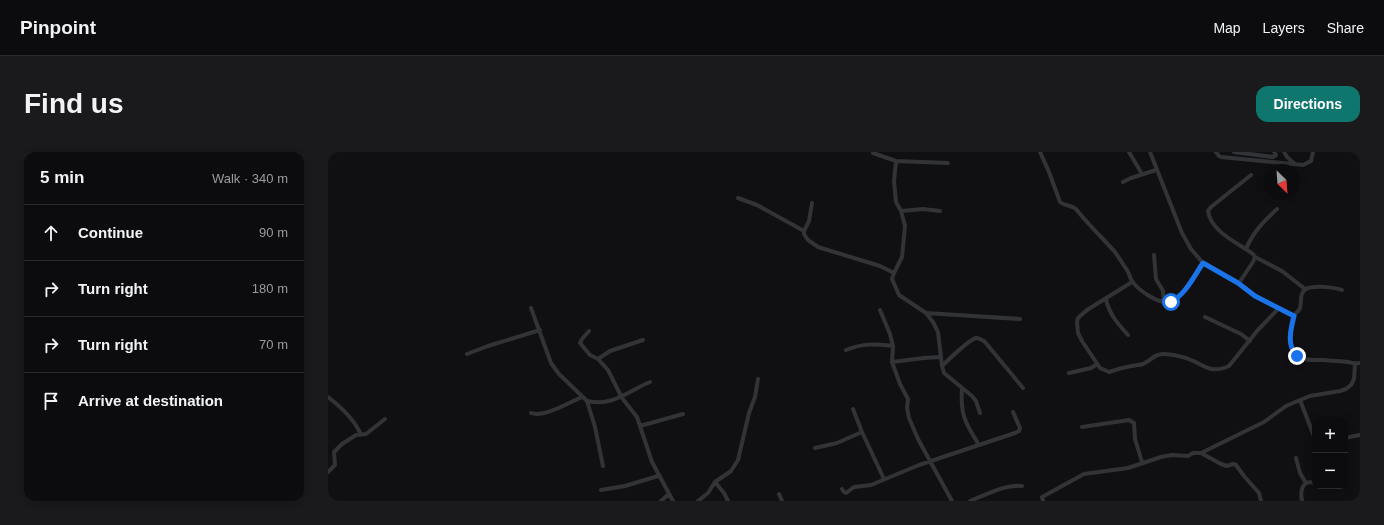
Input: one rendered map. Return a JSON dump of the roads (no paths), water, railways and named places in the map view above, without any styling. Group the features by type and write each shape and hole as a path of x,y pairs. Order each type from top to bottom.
{"street":[{"path":"872,152 896,161 948,163"},
{"path":"1040,152 1060,202 1074,207 1104,239 1120,259 1132,282 1146,294 1164,303 1177,299 1203,263"},
{"path":"1129,152 1142,174"},
{"path":"1150,152 1182,233 1191,249 1203,263 1238,283 1255,296 1294,316"},
{"path":"1216,152 1221,157 1295,164"},
{"path":"1234,152 1273,157 1276,154 1274,152"},
{"path":"1300,165 1309,163 1313,158 1313,152"},
{"path":"1281,163 1284,153 1295,164"},
{"path":"896,161 894,181 896,202 904,219 904,237 902,257 892,279 900,295 922,312 926,313 1020,319"},
{"path":"1123,182 1156,170"},
{"path":"1251,175 1208,211 1211,221 1220,230 1246,248 1255,257 1282,271 1304,289 1320,287 1342,290"},
{"path":"738,198 756,205 804,231"},
{"path":"812,203 809,221 804,231 804,234 808,240 818,247 880,266 894,273"},
{"path":"901,211 923,209 940,211"},
{"path":"1246,248 1252,236 1262,223 1277,209"},
{"path":"1154,255 1156,279 1163,291 1164,303"},
{"path":"1238,283 1255,257"},
{"path":"1132,282 1087,310 1078,318 1076,322 1078,333 1098,364 1102,369 1109,372 1125,367 1144,364 1152,357 1166,354 1192,360 1201,366 1216,370 1228,366 1278,309"},
{"path":"1304,289 1302,292 1300,309 1294,316 1290,334 1290,344 1293,352 1297,356 1305,359 1348,362 1355,364 1360,363"},
{"path":"1106,299 1113,319 1128,335"},
{"path":"531,308 551,363 559,374 587,401 604,402 622,398 650,382"},
{"path":"880,310 888,326 892,346 892,362 900,384 907,395 909,418 930,462 952,501"},
{"path":"926,313 938,332 940,357 944,373 976,401 980,413"},
{"path":"1205,317 1241,334 1250,341"},
{"path":"468,354 488,346 540,330"},
{"path":"589,331 582,339 580,344 590,355 598,359 608,370 622,398 634,412 658,476 673,501"},
{"path":"942,366 975,338 979,338 985,342 1023,388"},
{"path":"598,359 610,351 643,340"},
{"path":"846,350 858,345 892,346"},
{"path":"892,362 940,357"},
{"path":"1069,373 1091,368 1098,364"},
{"path":"1043,501 1042,497 1084,474 1128,468 1142,462 1172,455 1188,456 1194,453 1201,453 1264,422 1286,406 1322,393 1346,389 1351,385 1354,378 1355,364"},
{"path":"698,501 708,493 715,482 731,471 738,460 758,379"},
{"path":"962,389 963,415 979,445"},
{"path":"328,397 337,404 358,426 361,435"},
{"path":"531,413 538,415 545,413 582,397"},
{"path":"1300,400 1312,430"},
{"path":"587,401 596,427 603,466"},
{"path":"853,409 884,479"},
{"path":"842,489 846,493 854,487 871,485 919,465 1019,431 1019,424 1013,412"},
{"path":"640,426 683,414"},
{"path":"328,472 335,465 334,452 342,444 356,435 366,434 385,419"},
{"path":"1082,428 1129,420 1132,421 1134,423 1135,439 1142,462"},
{"path":"815,448 837,443 862,432"},
{"path":"1348,437 1360,435"},
{"path":"1201,453 1221,464 1227,466 1234,464 1236,465 1259,493 1261,501"},
{"path":"1296,458 1300,473 1306,483"},
{"path":"602,490 625,486 658,476"},
{"path":"715,482 724,493 728,501"},
{"path":"1302,501 1300,492 1303,485 1306,483 1312,483"},
{"path":"970,501 1008,487 1016,485 1022,486"},
{"path":"661,501 669,494"},
{"path":"779,494 782,501"}]}
